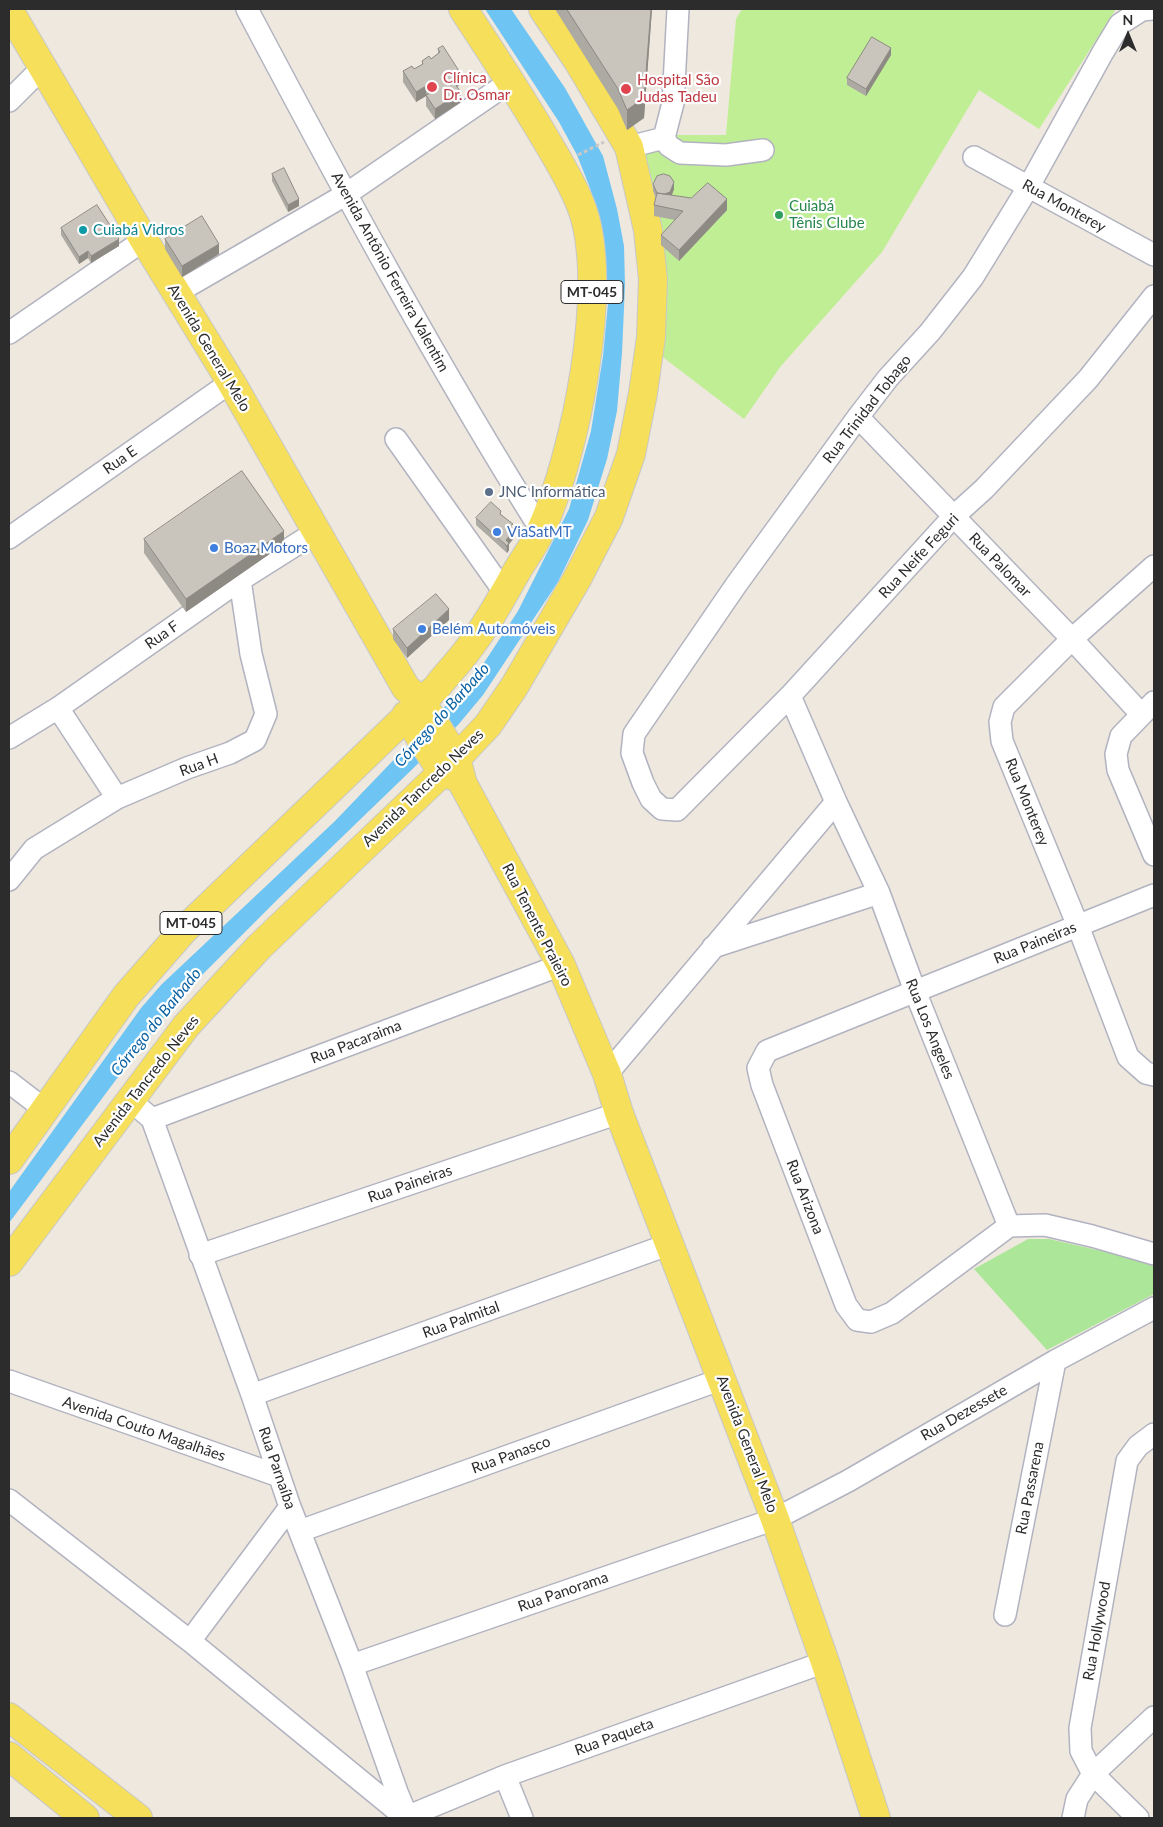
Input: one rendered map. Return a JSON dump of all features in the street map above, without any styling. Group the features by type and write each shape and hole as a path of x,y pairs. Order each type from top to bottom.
{"main road":[{"name":"MT-045","path":"9,1160 126,996 182,932 415,709 467,651 505,593 541,530 562,471 576,412 588,345 593,263 589,232 568,177 511,81 463,9"},
{"name":"Avenida Tancredo Neves","path":"9,1262 186,1026 258,947 488,725 514,687 577,579 610,517 631,454 643,393 650,337 653,279 648,230 629,147 578,61 543,9"},
{"name":"Avenida General Melo","path":"9,10 144,240 231,382 415,709"},
{"name":"Rua Tenente Praieiro","path":"415,709 449,763 561,965 607,1074"},
{"name":"Avenida General Melo","path":"607,1074 619,1113 775,1519 825,1662 876,1818"},
{"path":"9,1717 138,1818"},
{"path":"9,1738 116,1818"},
{"path":"9,1756 85,1818"},
{"path":"9,1780 57,1818"}],"street":[{"name":"Avenida Antônio Ferreira Valentim","path":"247,9 346,196 492,452 541,530"},
{"path":"678,9 673,103 664,138 669,146 680,153 726,156 763,150"},
{"name":"Rua Trinidad Tobago","path":"677,810 662,809 650,799 632,753 634,734 736,586 858,417 888,378 930,332 973,276 1029,186 1120,24 1142,10 1152,9"},
{"path":"9,101 43,67"},
{"path":"176,293 346,196 511,81"},
{"path":"629,147 664,138"},
{"name":"Rua Monterey","path":"974,157 1154,255"},
{"path":"9,333 144,240"},
{"name":"Rua Neife Feguri","path":"677,810 790,696 954,517 984,489 1088,379 1154,296"},
{"name":"Rua E","path":"9,538 231,382"},
{"name":"Rua Palomar","path":"858,417 1072,639 1148,708"},
{"path":"396,439 505,593"},
{"name":"Rua F","path":"9,738 58,708 240,580 316,532"},
{"name":"Rua Monterey","path":"1154,566 1072,639 1004,707 1000,722 1002,741 1078,926 1128,1057 1146,1073 1154,1074"},
{"name":"Rua H","path":"9,880 34,849 117,798 187,768 230,753 255,740 266,714 251,654 240,580"},
{"name":"Rua Los Angeles","path":"790,696 836,802 879,893 915,991 1009,1226"},
{"path":"58,708 117,798"},
{"path":"1148,708 1121,736 1116,754 1118,770 1154,855"},
{"path":"607,1074 836,802"},
{"path":"713,947 879,893"},
{"name":"Rua Paineiras","path":"915,991 1154,896"},
{"name":"Rua Pacaraima","path":"152,1119 561,965"},
{"name":"Rua Arizona","path":"915,991 766,1051 758,1068 762,1085 846,1305 857,1320 871,1322 892,1313 1009,1226"},
{"path":"9,1082 44,1109"},
{"path":"130,1100 152,1119"},
{"name":"Rua Paineiras","path":"200,1256 619,1113"},
{"name":"Rua Parnaíba","path":"152,1119 200,1256 252,1395 290,1507 352,1665 406,1817"},
{"path":"1009,1226 1045,1226 1092,1236 1154,1254"},
{"name":"Rua Palmital","path":"252,1395 670,1244"},
{"name":"Rua Dezessete","path":"775,1519 848,1480 1055,1361 1154,1308"},
{"name":"Rua Passarena","path":"1005,1615 1055,1361"},
{"name":"Rua Panasco","path":"300,1530 722,1380"},
{"name":"Avenida Couto Magalhães","path":"9,1381 279,1476"},
{"name":"Rua Hollywood","path":"1138,1818 1093,1774 1081,1751 1080,1728 1127,1460 1138,1446 1154,1434"},
{"path":"9,1500 190,1641 406,1817"},
{"path":"190,1641 290,1507"},
{"name":"Rua Panorama","path":"352,1665 775,1519"},
{"name":"Rua Paqueta","path":"406,1817 505,1776 825,1662"},
{"path":"1073,1818 1077,1800 1093,1774 1154,1717"},
{"path":"505,1776 522,1818"}],"path":[{"path":"571,159 601,144"}],"green space":[{"name":"Cuiabá Tênis Clube","path":"742,9 1116,9 1039,129 979,90 882,252 781,366 744,419 660,355 636,160 671,135 726,135 736,19"},
{"path":"1028,1239 1049,1239 1154,1263 1154,1294 1047,1350 974,1269"}],"water":[{"name":"Córrego do Barbado","path":"485,9 511,9 565,88 603,156 617,209 624,246 625,285 617,411 607,459 588,520 558,582 483,695 458,725 281,896 178,999 9,1223 9,1192 141,1008 161,985 335,821 478,672 518,611 569,509 591,431 603,356 608,303 605,256 599,221 590,188 577,155 559,122"}],"building":[{"name":"Hospital São Judas Tadeu","path":"567,9 651,9 644,98 627,110 618,89"},
{"path":"872,37 891,48 866,89 847,78"},
{"name":"Clínica Dr. Osmar","path":"443,46 461,74 452,80 461,92 435,109 426,95 430,93 426,86 416,92 403,71 412,66 414,69 423,64 422,61 429,56 431,59 440,52 438,49"},
{"path":"284,168 299,199 288,205 272,174"},
{"path":"664,174 670,176 674,182 670,192 665,194 657,193 653,184 657,176"},
{"path":"708,183 727,199 679,250 661,235 683,211 654,205 657,193 691,198"},
{"path":"97,205 119,239 91,256 88,251 79,257 61,228"},
{"path":"202,216 219,244 182,266 165,239"},
{"name":"Boaz Motors","path":"242,471 284,531 186,599 144,539"},
{"name":"ViaSatMT","path":"491,502 501,511 500,514 513,524 510,526 515,530 506,540 509,543 507,546 476,518"},
{"path":"436,594 449,609 407,648 393,629"}],"place":[{"name":"Clínica Dr. Osmar","path":"432,87"},
{"name":"Hospital São Judas Tadeu","path":"626,89"},
{"name":"Cuiabá Tênis Clube","path":"779,215"},
{"name":"Cuiabá Vidros","path":"83,230"},
{"name":"JNC Informática","path":"489,492"},
{"name":"ViaSatMT","path":"497,532"},
{"name":"Boaz Motors","path":"214,548"},
{"name":"Belém Automóveis","path":"422,629"}]}
